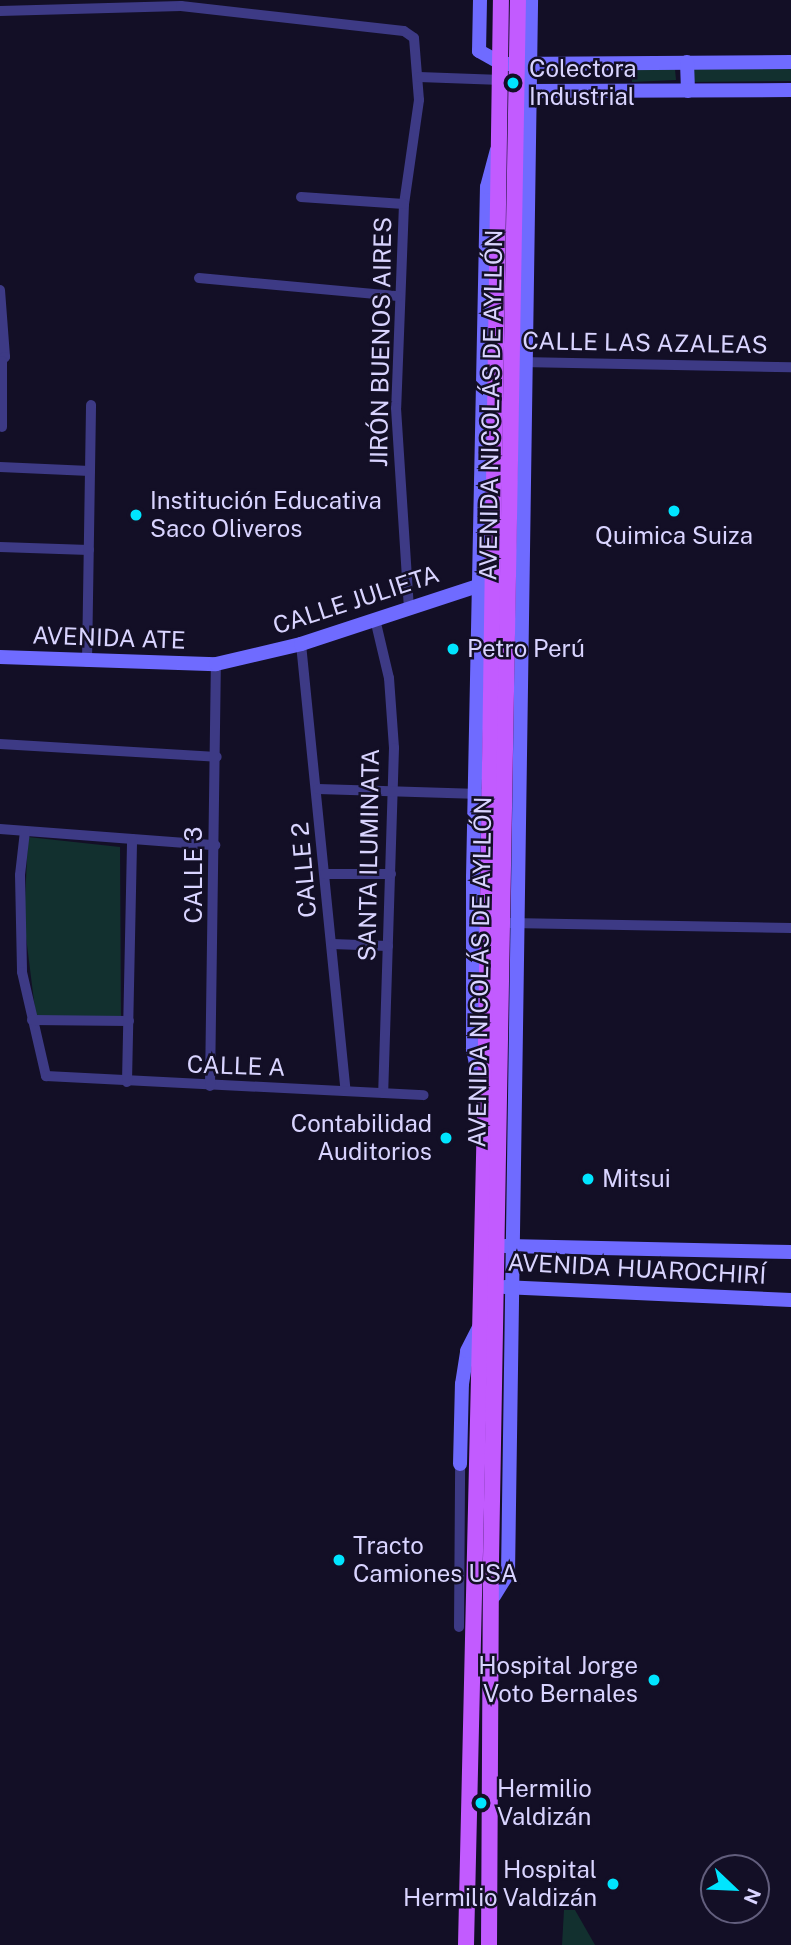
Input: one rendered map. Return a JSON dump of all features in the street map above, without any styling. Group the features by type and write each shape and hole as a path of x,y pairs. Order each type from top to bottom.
{"main road":[{"path":"480,0 479,51 502,78 525,91 791,90"},
{"name":"AVENIDA NICOLÁS DE AYLLÓN","path":"494,1596 508,1574 513,1289 497,1246 485,1112 481,922 485,583 497,361 501,0"},
{"name":"AVENIDA NICOLÁS DE AYLLÓN","path":"518,0 525,65"},
{"name":"AVENIDA NICOLÁS DE AYLLÓN","path":"466,1945 466,1628 497,1284 513,923 525,65 531,0"},
{"path":"687,62 688,90"},
{"path":"502,78 525,65 791,62"},
{"path":"485,583 487,187 501,142"},
{"name":"AVENIDA NICOLÁS DE AYLLÓN","path":"513,923 510,577 521,362"},
{"name":"CALLE JULIETA","path":"216,664 301,644 510,577"},
{"name":"AVENIDA ATE","path":"0,657 87,662 216,664"},
{"name":"AVENIDA NICOLÁS DE AYLLÓN","path":"489,1945 494,1596 479,1327 480,1285 497,1246"},
{"name":"AVENIDA HUAROCHIRÍ","path":"497,1246 791,1252"},
{"name":"AVENIDA HUAROCHIRÍ","path":"480,1285 497,1284 513,1289 791,1300"},
{"name":"AVENIDA NICOLÁS DE AYLLÓN","path":"460,1464 462,1384 467,1351 479,1327"},
{"path":"485,1426 511,1429"}],"street":[{"name":"JIRÓN BUENOS AIRES","path":"0,11 181,6 404,31 414,38 419,77 404,204 398,296 396,416 409,608"},
{"path":"419,77 502,78"},
{"path":"301,197 404,204"},
{"path":"199,278 398,296"},
{"path":"0,290 2,427"},
{"name":"CALLE LAS AZALEAS","path":"497,361 791,367"},
{"path":"87,662 91,405"},
{"path":"0,467 90,471"},
{"path":"0,547 89,550"},
{"name":"SANTA ILUMINATA","path":"375,620 392,709 391,874 383,1093"},
{"name":"CALLE 2","path":"301,644 318,789 346,1091"},
{"name":"CALLE 3","path":"210,1086 217,757 216,664"},
{"path":"0,744 217,757"},
{"path":"318,789 482,794"},
{"path":"0,829 215,845"},
{"path":"25,831 20,926 22,972 32,1020 129,1021"},
{"path":"127,1083 132,839"},
{"path":"325,874 391,874"},
{"path":"481,922 791,928"},
{"path":"332,944 388,946"},
{"name":"CALLE A","path":"32,1020 46,1076 127,1083 424,1095"},
{"name":"AVENIDA NICOLÁS DE AYLLÓN","path":"460,1464 466,1628"}],"green space":[{"path":"791,68 791,81 692,82 690,69"},
{"path":"631,69 675,69 676,80 632,82"},
{"path":"28,837 120,847 121,1018 36,1017 24,921"},
{"path":"564,1910 575,1910 595,1945 562,1945"}],"place":[{"name":"Colectora Industrial","path":"513,83"},
{"name":"Quimica Suiza","path":"674,511"},
{"name":"Institución Educativa Saco Oliveros","path":"136,515"},
{"name":"Petro Perú","path":"453,649"},
{"name":"Contabilidad Auditorios","path":"446,1138"},
{"name":"Mitsui","path":"588,1179"},
{"name":"Tracto Camiones USA","path":"339,1560"},
{"name":"Hospital Jorge Voto Bernales","path":"654,1680"},
{"name":"Hermilio Valdizán","path":"481,1803"},
{"name":"Hospital Hermilio Valdizán","path":"613,1884"}]}
